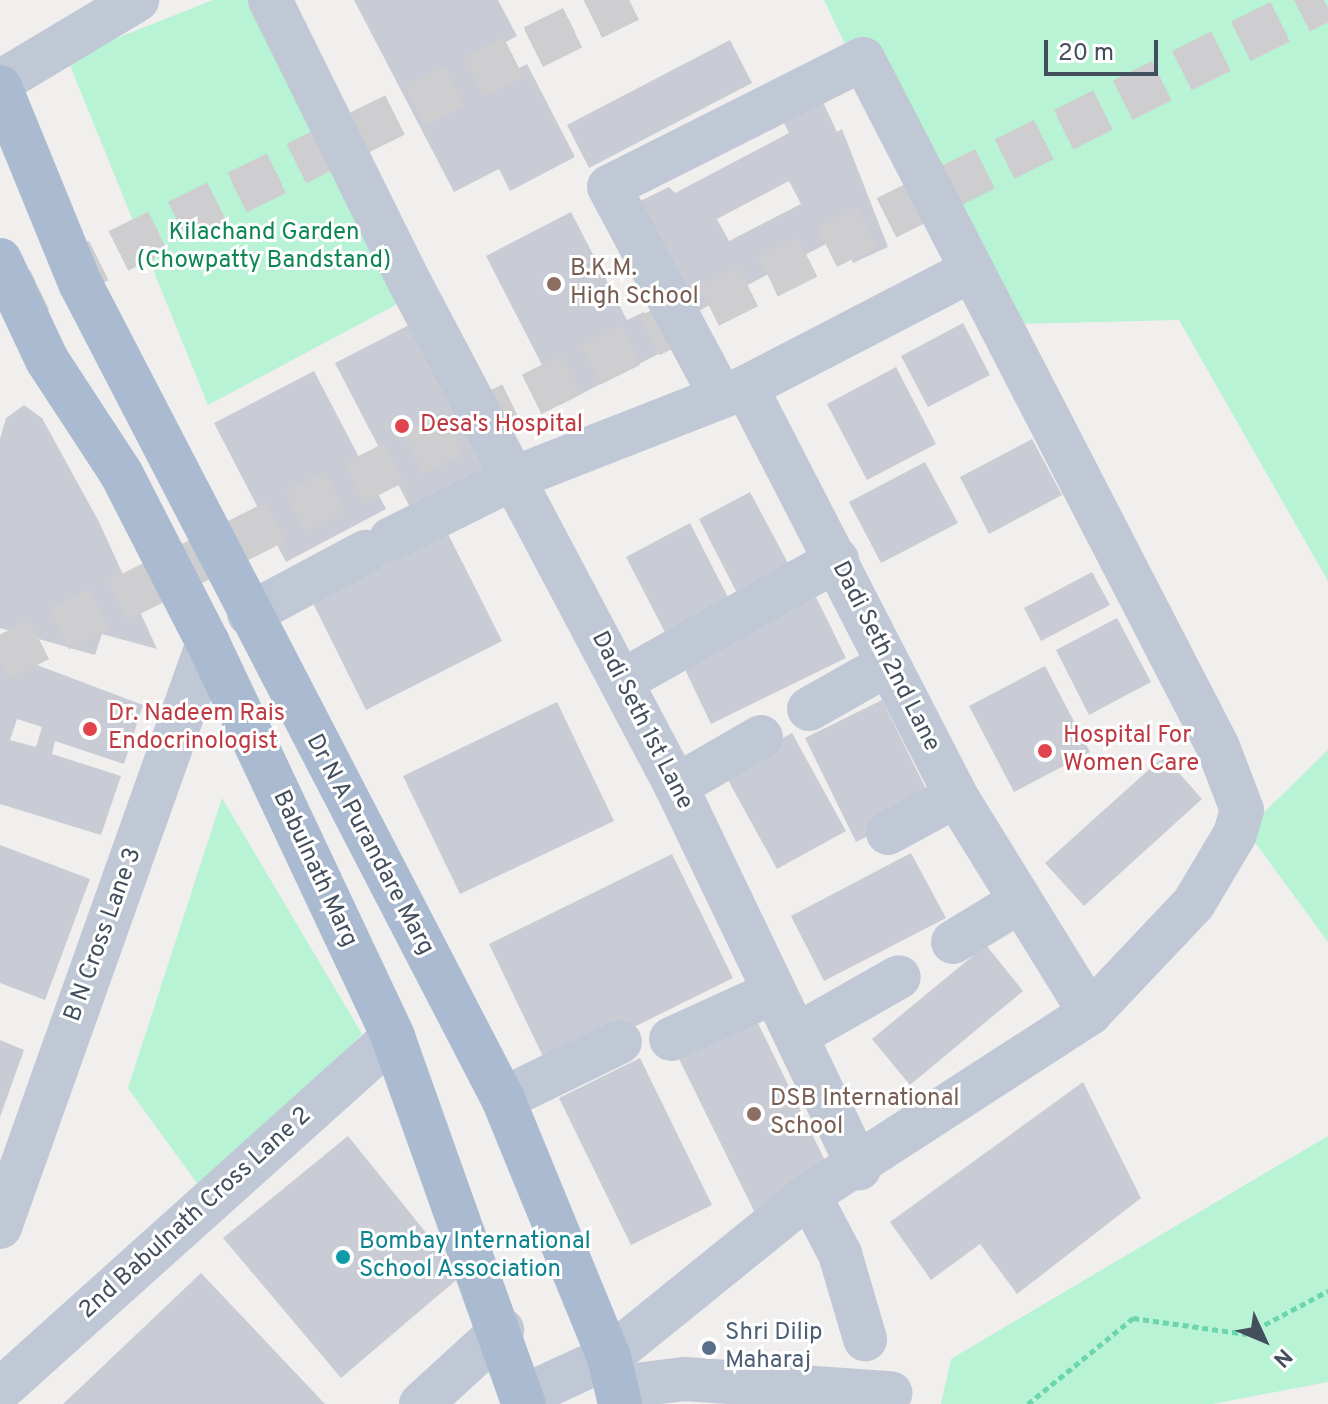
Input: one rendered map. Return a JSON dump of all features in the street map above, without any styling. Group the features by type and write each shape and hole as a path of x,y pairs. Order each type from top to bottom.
{"main road":[{"name":"Dr N A Purandare Marg","path":"0,84 80,283 503,1099 616,1383"},
{"path":"0,251 57,224"},
{"name":"Babulnath Marg","path":"0,260 10,317 47,360 121,473 208,643 393,1037 502,1330 523,1400"},
{"path":"10,317 80,283"}],"street":[{"path":"0,84 137,0"},
{"name":"Dadi Seth 1st Lane","path":"270,0 514,478 676,786 772,993 797,1035 859,1168"},
{"name":"Dadi Seth 2nd Lane","path":"972,270 863,59 609,187 837,560 885,666 956,796 1090,1013"},
{"path":"249,614 514,478 734,392 972,270 1218,747 1242,810 1194,903 1090,1013 859,1168 809,1195 616,1383"},
{"path":"622,681 837,560"},
{"name":"B N Cross Lane 3","path":"0,1227 208,643"},
{"path":"809,709 885,666"},
{"path":"676,786 761,737"},
{"path":"888,833 956,796"},
{"path":"953,942 1019,902"},
{"path":"797,1035 899,977"},
{"path":"671,1039 772,993"},
{"name":"2nd Babulnath Cross Lane 2","path":"0,1390 393,1037"},
{"path":"503,1099 620,1042"},
{"path":"809,1195 840,1254 865,1339"},
{"path":"421,1404 502,1330"},
{"path":"523,1400 616,1383 684,1379 891,1393"}],"path":[{"path":"1028,1404 1133,1318 1247,1334 1328,1291"}],"green space":[{"name":"Kilachand Garden (Chowpatty Bandstand)","path":"213,0 256,0 416,294 208,405 67,58"},
{"path":"824,0 1328,0 1328,581 1179,320 979,325"},
{"path":"1328,750 1328,942 1246,830"},
{"path":"222,798 362,1034 204,1193 128,1088"},
{"path":"1328,1136 1328,1382 1212,1404 941,1404 951,1359"}],"building":[{"path":"354,0 498,0 517,36 479,56 492,82 527,64 575,157 510,191 499,169 454,192"},
{"path":"730,40 752,83 589,168 567,125"},
{"path":"823,102 837,132 842,129 888,247 853,263 841,236 691,315 636,203 669,187 675,193 789,133 782,119","holes":["789,181 801,204 729,241 717,219"]},
{"name":"B.K.M. High School","path":"571,212 627,320 644,312 664,351 562,404 486,256"},
{"path":"963,323 990,375 928,407 901,356"},
{"path":"409,325 488,477 414,515 335,363"},
{"path":"896,367 936,444 867,480 827,404"},
{"path":"314,371 386,509 286,562 214,423"},
{"path":"24,405 42,418 99,522 157,649 102,634 95,655 0,628 0,439 6,418"},
{"path":"1032,439 1062,495 989,534 960,477"},
{"path":"925,462 958,523 881,563 849,502"},
{"path":"750,492 796,578 743,605 699,519"},
{"path":"690,523 735,611 671,644 626,557"},
{"path":"444,526 502,641 366,710 309,595"},
{"path":"1092,572 1110,605 1041,641 1024,608"},
{"path":"813,591 846,658 711,724 679,657"},
{"path":"1117,618 1151,682 1089,715 1056,650"},
{"path":"0,651 143,705 124,764 55,741 52,754 121,776 101,835 0,804","holes":["17,719 42,727 36,747 10,740"]},
{"path":"1045,666 1090,752 1014,792 969,706"},
{"path":"882,700 933,803 856,842 805,738"},
{"path":"557,702 614,821 460,894 403,776"},
{"path":"792,733 846,831 777,869 723,771"},
{"path":"1164,756 1202,799 1084,906 1045,863"},
{"path":"0,845 90,879 45,1000 0,983"},
{"path":"911,853 946,918 824,981 791,916"},
{"path":"672,854 733,978 549,1069 489,944"},
{"path":"986,945 1023,991 910,1085 872,1039"},
{"name":"DSB International School","path":"755,1017 831,1173 754,1211 677,1055"},
{"path":"0,1040 24,1050 0,1117"},
{"path":"640,1058 712,1205 631,1245 559,1098"},
{"path":"1083,1082 1141,1198 1017,1294 980,1244 931,1280 890,1222"},
{"name":"Bombay International School Association","path":"348,1136 461,1276 341,1378 223,1238"},
{"path":"201,1273 325,1404 63,1404"}],"tunnel":[{"path":"0,309 629,0"},
{"path":"0,659 1324,0"}],"place":[{"name":"B.K.M. High School","path":"554,284"},
{"name":"Desa's Hospital","path":"402,426"},
{"name":"Dr. Nadeem Rais Endocrinologist","path":"90,729"},
{"name":"Hospital For Women Care","path":"1045,751"},
{"name":"DSB International School","path":"754,1114"},
{"name":"Bombay International School Association","path":"343,1257"},
{"name":"Shri Dilip Maharaj","path":"709,1348"}]}
